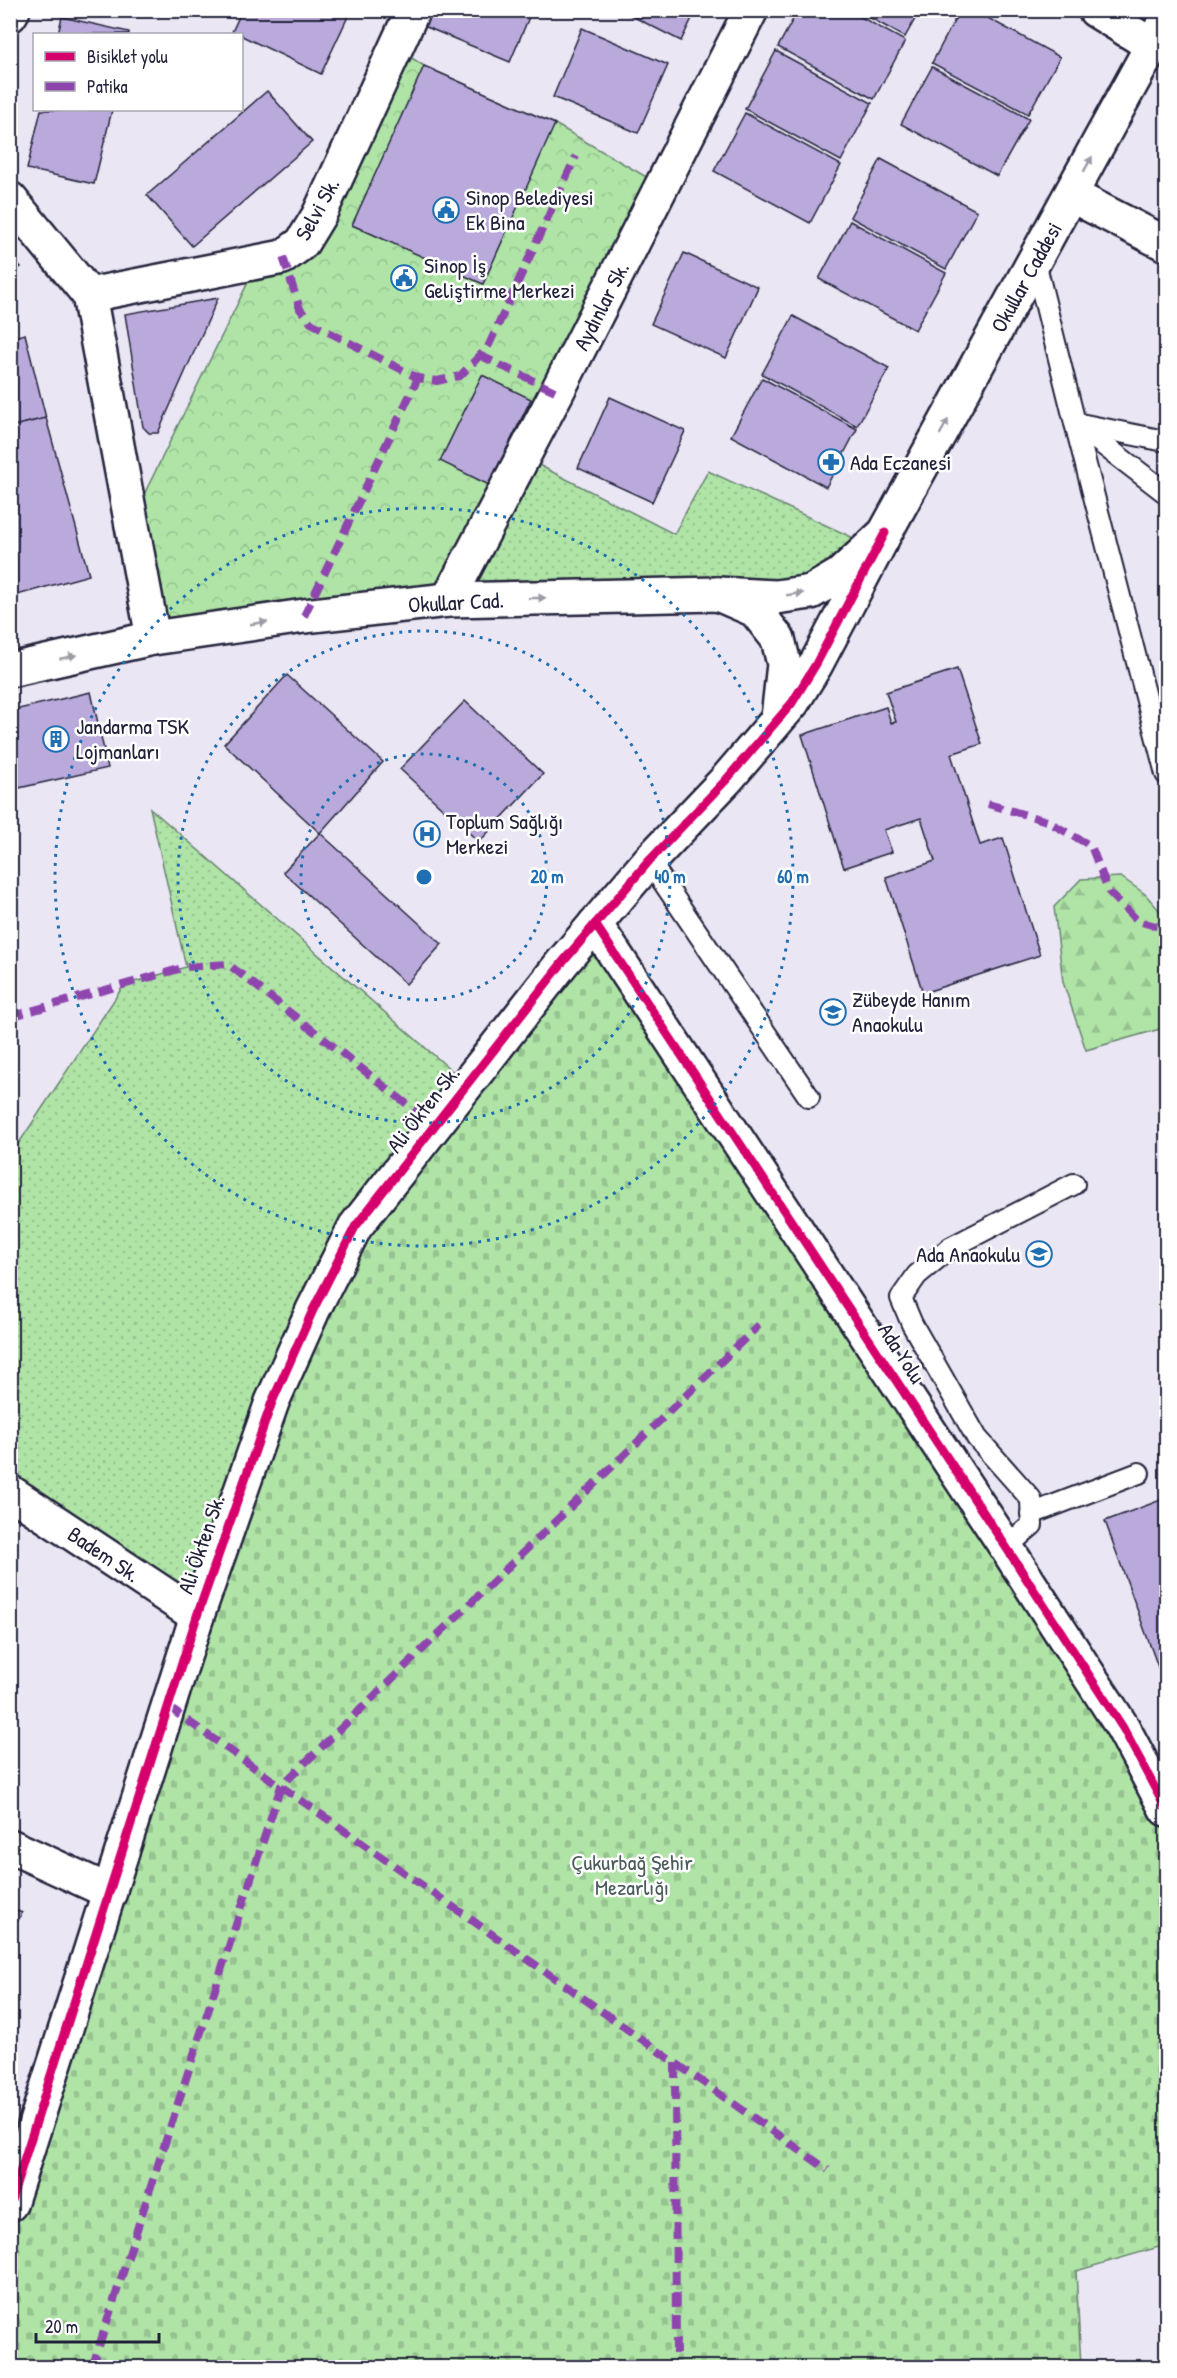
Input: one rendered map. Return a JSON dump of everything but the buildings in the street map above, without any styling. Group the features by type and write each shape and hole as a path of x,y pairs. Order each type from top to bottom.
{"street":[{"path":"10,15 13,10"},
{"name":"Selvi Sk.","path":"89,295 283,257 302,243 319,215 413,10"},
{"name":"Aydınlar Sk.","path":"448,600 557,392 751,10"},
{"path":"1095,10 1160,33"},
{"name":"Okullar Caddesi","path":"778,718 792,703 816,664 885,533 1160,33"},
{"path":"1071,195 1167,244"},
{"path":"10,199 89,295 153,638"},
{"name":"Okullar Cad.","path":"10,670 153,638 304,616 448,600 718,594 776,597 811,592 840,575 885,533"},
{"path":"718,594 755,610 778,639 784,664 778,718"},
{"name":"Ali Ökten Sk.","path":"10,2204 197,1616 272,1402 313,1310 355,1227 562,963 649,861 726,780 778,718"},
{"name":"Ada Yolu","path":"595,924 1006,1546 1123,1728 1167,1809"},
{"name":"Badem Sk.","path":"10,1492 197,1616"},
{"path":"10,1846 110,1892"}],"lane":[{"path":"1035,262 1074,423 1167,774"},
{"path":"1074,423 1167,440"},
{"path":"1074,423 1167,493"},
{"path":"649,861 809,1097"},
{"path":"1006,1546 1032,1525 1031,1499 977,1438 912,1324 901,1298 917,1275 950,1248 1074,1184"},
{"path":"1031,1514 1138,1473"}],"green space":[{"path":"395,47 424,66 555,124 662,186 448,600 153,638 131,521 258,262 283,257"},
{"path":"523,457 674,534 708,471 871,546 811,592 448,600"},
{"path":"150,808 467,1084 197,1616 11,1492 11,1155 124,985 186,967"},
{"path":"1121,877 1145,894 1166,918 1166,1049 1160,1029 1086,1050 1063,982 1054,907 1081,879"},
{"name":"Çukurbağ Şehir Mezarlığı","path":"595,924 1166,1809 1166,2245 1076,2271 1081,2367 11,2368 11,2204 313,1310"}],"marked path":[{"path":"283,257 300,309 311,323 418,378 437,381 460,376 488,347 576,156"},
{"path":"479,355 557,392"},
{"path":"304,616 418,378"},
{"path":"988,804 1047,821 1091,846 1109,892 1138,921 1166,929"},
{"path":"10,1017 186,967 228,964 435,1126"},
{"path":"92,2368 281,1786 759,1325"},
{"path":"168,1707 828,2170"},
{"path":"675,2063 676,2368"}],"cycle path":[{"path":"10,2204 197,1616 272,1402 313,1310 355,1227 562,963 649,861 726,780 792,703 816,664 885,533"},
{"path":"595,924 1123,1728 1166,1809"}],"place":[{"name":"Sinop Belediyesi Ek Bina","path":"446,210"},
{"name":"Sinop İş Geliştirme Merkezi","path":"404,278"},
{"name":"Ada Eczanesi","path":"831,462"},
{"name":"Jandarma TSK Lojmanları","path":"56,739"},
{"name":"Toplum Sağlığı Merkezi","path":"427,834"},
{"name":"Zübeyde Hanım Anaokulu","path":"833,1012"},
{"name":"Ada Anaokulu","path":"1039,1254"}]}
